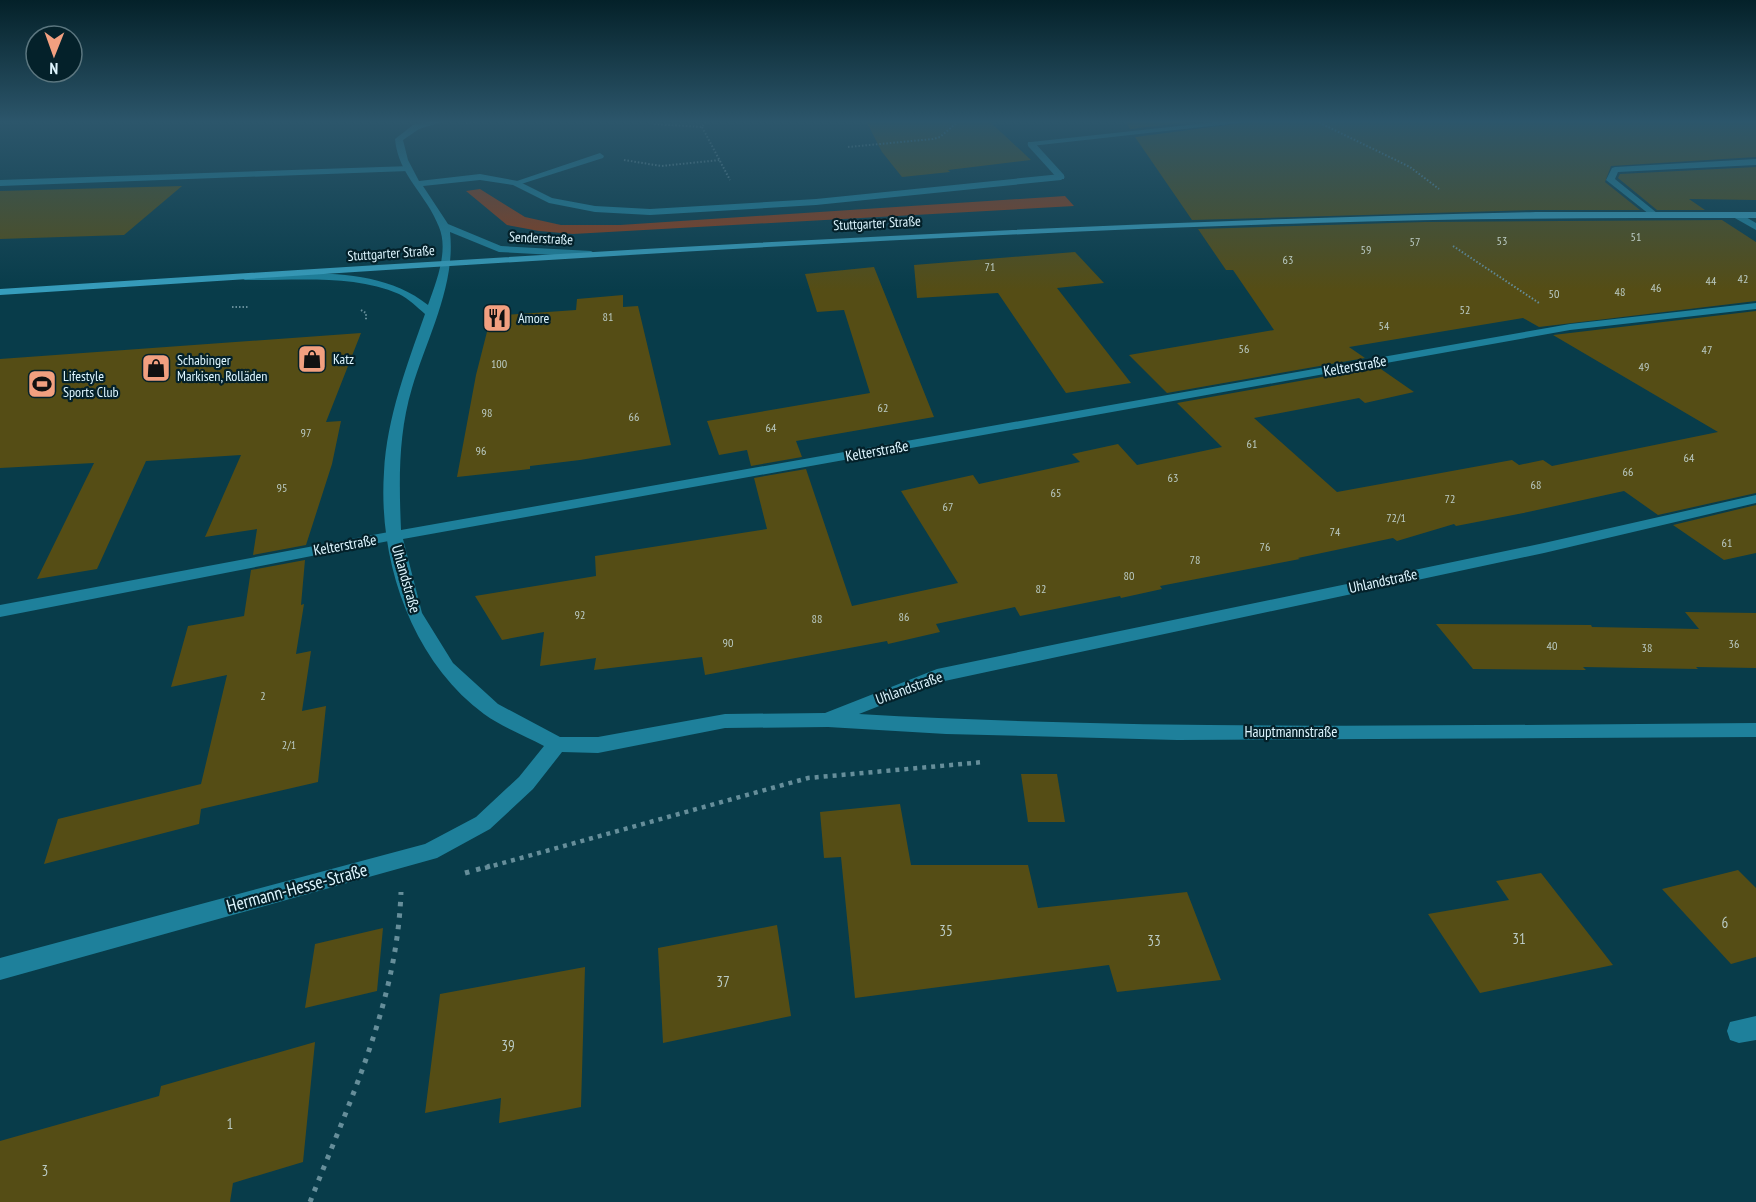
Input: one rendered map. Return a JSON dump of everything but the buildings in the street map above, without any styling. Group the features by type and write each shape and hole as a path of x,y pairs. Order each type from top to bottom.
{"main road":[{"name":"Stuttgarter Straße","path":"0,292 606,254 1069,229 1413,217 1756,215"}],"street":[{"path":"0,183 161,177"},
{"path":"413,177 444,226 446,265"},
{"path":"417,184 479,177"},
{"path":"481,177 515,183 549,200 595,209 650,212 816,202 1060,177"},
{"path":"515,183 534,177"},
{"path":"1611,177 1610,180 1654,215"},
{"path":"1736,215 1756,227"},
{"name":"Senderstraße","path":"444,226 499,249 519,252 606,254"},
{"name":"Uhlandstraße","path":"446,265 405,390 397,429 391,472 394,536 414,614 447,668 491,709 557,744 598,745 725,721 826,720 937,676 1544,548 1756,499"},
{"path":"238,277 327,279 372,283 403,291 430,312"},
{"name":"Kelterstraße","path":"0,611 394,536 1575,327 1756,306"},
{"name":"Hauptmannstraße","path":"826,720 936,727 1187,733 1756,730"},
{"name":"Hermann-Hesse-Straße","path":"0,969 430,852 483,823 526,783 557,744"}],"path":[{"path":"729,177 733,186"},
{"path":"1423,177 1442,192"},
{"path":"1413,217 1575,327"},
{"path":"360,309 366,313 366,320"},
{"path":"464,873 807,778 994,761"},
{"path":"310,1202 359,1074 393,969 399,932 401,890 429,883 430,852"}],"shaded area":[{"path":"480,189 525,217 561,225 620,225 1065,196 1074,206 573,234 507,225 466,191"}],"place":[{"name":"Amore","path":"497,318"},
{"name":"Katz","path":"312,359"},
{"name":"Schabinger Markisen, Rolläden","path":"156,368"},
{"name":"Lifestyle Sports Club","path":"42,384"}]}
